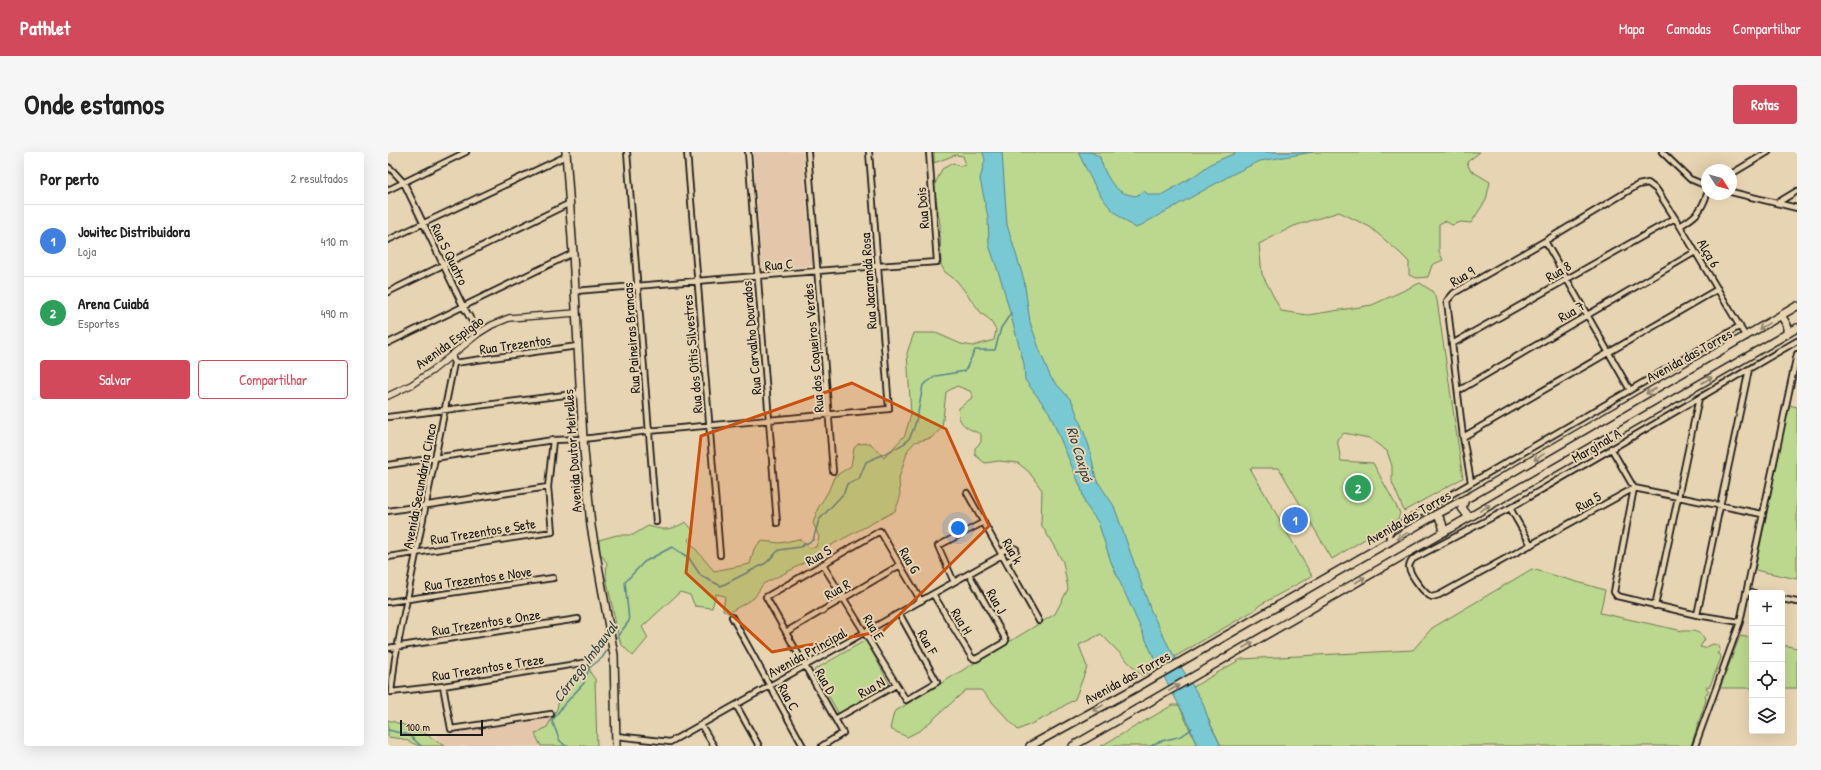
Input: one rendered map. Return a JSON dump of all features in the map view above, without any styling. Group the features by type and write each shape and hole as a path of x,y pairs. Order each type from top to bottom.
{"main road":[{"name":"Avenida Doutor Meirelles","path":"566,154 583,439 592,526 614,655 616,746"},
{"name":"Avenida das Torres","path":"1030,746 1132,690 1389,543 1797,306"},
{"path":"1781,316 1787,325 1787,334"},
{"path":"1073,746 1797,328"},
{"path":"1465,499 1462,508 1469,517"},
{"path":"1437,514 1442,523 1444,532"},
{"path":"1036,746 1055,732"}],"street":[{"path":"388,190 466,152"},
{"name":"Rua Paineiras Brancas","path":"627,152 656,522"},
{"name":"Rua dos Oitis Silvestres","path":"687,152 720,555"},
{"name":"Rua Carvalho Dourados","path":"748,152 777,523"},
{"name":"Rua dos Coqueiros Verdes","path":"808,152 830,414 833,471"},
{"name":"Rua Jacarandá Rosa","path":"830,414 888,409 869,152"},
{"name":"Rua Dois","path":"928,152 938,262"},
{"path":"1662,152 1690,179 1701,184"},
{"path":"1737,170 1768,152"},
{"path":"388,240 566,154"},
{"name":"Rua S Quatro","path":"388,167 404,183 463,306 479,333"},
{"name":"Alça 6","path":"1648,183 1657,190 1675,218 1746,337"},
{"name":"Rua 9","path":"1472,482 1463,437 1446,305 1449,297 1454,292 1545,241 1638,185 1648,183"},
{"path":"1777,203 1797,191"},
{"path":"1737,193 1797,208"},
{"path":"1680,226 1696,216 1705,200"},
{"path":"388,292 570,203"},
{"name":"Rua 8","path":"1452,344 1566,278 1675,218"},
{"path":"1545,241 1630,390"},
{"name":"Rua 7","path":"1458,391 1695,252"},
{"path":"388,343 573,254"},
{"name":"Rua C","path":"575,291 938,262"},
{"path":"1463,437 1718,289"},
{"name":"Avenida Espigão","path":"388,396 411,385 479,333 492,325 509,318 576,313"},
{"path":"1389,543 1388,534 1392,529 1740,326"},
{"name":"Marginal A","path":"1439,595 1432,597 1425,594 1409,568 1413,559 1510,508 1797,341"},
{"name":"Rua Trezentos","path":"454,363 578,346"},
{"name":"Avenida Secundária Cinco","path":"391,692 395,659 454,363 452,354"},
{"path":"1695,746 1740,622 1797,354"},
{"path":"1696,615 1721,507 1749,369"},
{"path":"388,417 581,393"},
{"path":"1655,606 1699,398"},
{"path":"388,465 553,440 583,439 648,430 769,421 830,414"},
{"path":"388,511 548,487 553,440"},
{"path":"1612,448 1634,488 1614,592 1617,596 1655,606 1696,615 1740,622"},
{"name":"Rua Trezentos e Sete","path":"388,557 552,532 548,487"},
{"path":"1634,488 1678,496 1721,507 1762,514"},
{"name":"Rua 5","path":"1439,595 1634,488"},
{"name":"Rua k","path":"968,493 1040,621"},
{"path":"1510,508 1531,545"},
{"path":"954,582 938,546 984,522"},
{"name":"Rua S","path":"766,597 880,531"},
{"name":"Rua G","path":"880,531 921,601"},
{"path":"1002,554 1010,547 1016,549 1015,556 1006,562"},
{"name":"Avenida Principal","path":"616,736 670,742 1002,554"},
{"name":"Rua E","path":"823,565 906,700"},
{"name":"Rua R","path":"786,632 900,565"},
{"name":"Rua J","path":"969,574 1006,640 976,659 972,658"},
{"name":"Rua Trezentos e Nove","path":"388,602 553,578"},
{"name":"Rua H","path":"933,594 972,658"},
{"name":"Rua D","path":"766,597 843,733 822,746"},
{"path":"1785,600 1797,602"},
{"name":"Rua F","path":"899,613 937,682 906,700"},
{"name":"Rua C","path":"732,617 803,746"},
{"name":"Rua Trezentos e Onze","path":"388,648 578,619"},
{"path":"388,663 395,659"},
{"name":"Rua Trezentos e Treze","path":"391,692 443,686 588,662"},
{"name":"Rua N","path":"835,720 896,684"},
{"path":"443,686 451,729 551,714"},
{"path":"736,705 759,746"},
{"path":"701,724 714,746"}],"highlighted area":[{"path":"852,383 946,429 989,526 883,631 772,652 686,573 701,436"}],"shaded area":[{"path":"753,152 802,152 812,265 763,270"},
{"path":"549,718 557,746 442,746 438,734"}],"green space":[{"path":"934,152 1480,152 1467,162 1470,170 1490,182 1486,200 1471,223 1461,222 1452,225 1445,221 1439,224 1439,251 1443,260 1432,265 1428,277 1417,278 1409,275 1409,262 1400,253 1370,227 1339,212 1294,226 1259,244 1262,274 1281,311 1308,315 1372,305 1420,283 1432,291 1437,300 1463,478 1404,511 1392,482 1392,466 1387,451 1369,438 1344,433 1337,439 1341,461 1373,463 1400,513 1398,519 1332,559 1279,468 1250,468 1312,576 1260,605 1253,611 1142,676 1101,634 1079,645 1087,667 1075,699 1046,717 1018,730 981,690 966,690 921,730 907,737 890,729 894,712 1055,614 1068,589 1063,562 1041,524 1042,490 1029,472 1018,463 999,461 985,463 975,455 975,448 981,442 981,434 968,428 959,418 959,408 973,397 970,391 957,386 946,392 942,428 931,438 915,442 908,450 899,478 900,498 895,511 835,543 797,567 763,584 754,598 728,613 723,610 725,596 716,594 712,608 695,606 690,595 680,592 642,627 648,638 633,656 621,644 618,634 606,577 607,563 600,553 599,540 617,535 633,535 648,526 659,529 668,529 686,522 694,532 688,540 714,571 750,564 754,549 761,541 780,543 799,539 810,548 816,547 819,537 813,523 818,508 828,492 834,477 851,466 854,448 858,444 870,443 884,458 905,435 911,414 907,353 914,333 936,333 961,344 973,346 994,340 996,330 989,319 982,314 957,281 945,272 941,265 940,224 934,186 942,169 953,163 960,166 966,165 963,156 955,155 934,163"},
{"path":"1789,405 1797,407 1797,579 1755,570"},
{"path":"1532,569 1605,590 1600,613 1683,631 1696,632 1705,639 1700,647 1704,648 1713,644 1719,646 1720,650 1717,654 1720,654 1721,658 1710,686 1706,687 1709,692 1705,695 1706,700 1691,746 1221,746 1193,687 1241,659 1413,650 1432,628"},
{"path":"1740,636 1749,638 1749,688 1720,688"},
{"path":"866,640 890,685 840,716 814,670"},
{"path":"1785,646 1797,648 1797,688 1785,688"},
{"path":"588,663 591,674 595,679 597,746 541,746 535,734 547,727 557,709 562,688 583,675 585,664"},
{"path":"1173,705 1179,705 1197,746 1101,746"},
{"path":"388,720 420,730 444,746 419,746 403,739 388,737"}],"water":[{"name":"Rio Coxipó","path":"983,152 1002,152 1007,225 1024,280 1030,322 1041,354 1051,378 1072,401 1089,446 1096,479 1114,506 1151,611 1170,649 1202,701 1211,726 1221,746 1197,746 1187,720 1154,658 1111,562 1098,522 1085,504 1081,488 1049,412 1025,380 1024,364 1002,283 989,245 988,217 980,179 985,160"},
{"path":"1078,152 1091,152 1100,157 1107,176 1116,188 1123,193 1136,196 1144,191 1149,195 1161,195 1194,176 1212,163 1238,152 1313,152 1260,161 1233,174 1136,228 1115,213 1107,204 1095,186"}],"waterway":[{"name":"Córrego Imbauval","path":"614,641 629,621 625,582 644,562 672,547 689,558 701,576 721,586 766,563 779,550 800,547 813,540 819,520 844,493 847,484 859,479 866,462 907,441 916,422 923,385 936,376 965,371 975,350 995,350 1001,328 1011,313"},
{"name":"Córrego Imbauval","path":"566,746 560,741 552,721 562,707 584,683 589,668 602,658 610,646"},
{"path":"1151,746 1161,741 1182,735 1192,728"},
{"name":"Córrego Imbauval","path":"388,730 409,735 421,746"}],"place":[{"name":"Arena Cuiabá","path":"1358,488"},
{"name":"Jowitec Distribuidora","path":"1295,520"}]}
